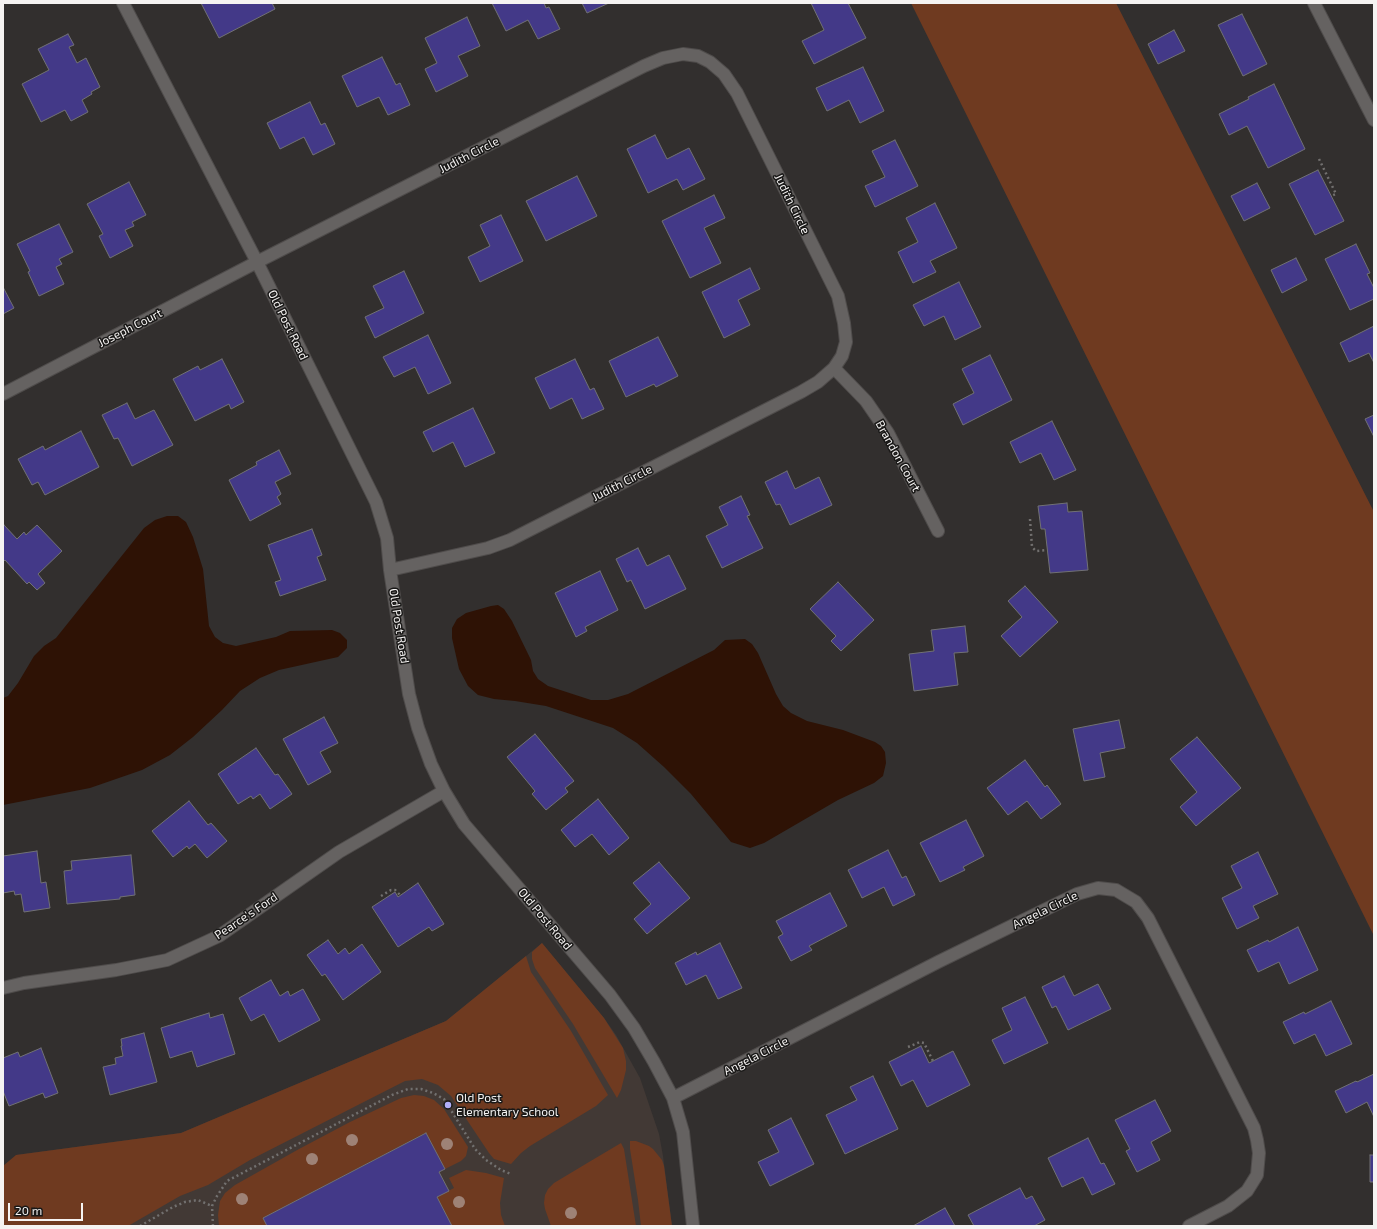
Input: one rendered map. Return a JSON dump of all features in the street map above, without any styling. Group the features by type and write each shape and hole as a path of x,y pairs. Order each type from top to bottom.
{"street":[{"name":"Old Post Road","path":"122,3 257,262 376,502 387,538 390,570 409,694 423,743 431,764 444,791 464,824 610,995 634,1028 654,1062 672,1098 683,1132 693,1226"},
{"path":"1314,3 1374,120"},
{"name":"Judith Circle","path":"257,262 644,66 663,58 683,54 698,56 710,62 724,74 736,93 838,296 844,323 846,342 842,356 834,368 818,382 510,540 488,548 390,570"},
{"name":"Joseph Court","path":"3,394 257,262"},
{"name":"Brandon Court","path":"834,368 866,401 888,433 938,531"},
{"name":"Pearce's Ford","path":"3,988 24,983 116,970 167,960 219,936 339,852 444,791"},
{"name":"Angela Circle","path":"672,1098 938,962 1077,894 1098,888 1116,890 1136,902 1148,918 1254,1128 1259,1153 1257,1175 1247,1191 1228,1206 1189,1226"}],"path":[{"path":"1319,159 1336,194 1331,196"},
{"path":"1030,519 1032,547 1036,551 1047,550"},
{"path":"381,896 391,890 395,890 400,895"},
{"path":"908,1047 920,1042 924,1043 934,1060"},
{"path":"213,1226 212,1206 227,1181 392,1095 408,1089 421,1089 444,1099 475,1149 486,1160 501,1170 511,1174"},
{"path":"140,1226 173,1207 185,1202 198,1200 212,1206"}],"shaded area":[{"path":"911,3 1116,3 1374,512 1374,936"},
{"path":"167,516 178,516 186,522 193,537 203,569 209,626 215,637 223,643 236,646 276,637 290,631 332,630 340,633 347,640 347,648 338,657 279,670 260,678 240,691 193,737 170,755 142,770 90,788 3,805 3,698 8,696 18,683 34,656 44,646 56,638 144,528 155,520"},
{"path":"498,605 504,609 512,621 531,660 533,671 538,679 548,686 591,700 608,700 628,694 714,650 725,640 745,639 752,644 758,653 776,694 783,706 791,713 807,721 843,730 875,742 881,746 885,752 886,763 883,776 874,783 838,800 764,843 750,848 731,842 691,794 664,767 637,743 613,728 546,706 494,699 478,695 468,686 459,669 452,638 452,628 457,619 466,613"},
{"name":"Old Post Elementary School","path":"542,943 604,1018 616,1035 640,1078 659,1134 672,1226 53,1226 16,1155 181,1133 446,1021"},
{"path":"542,943 604,1018 623,1048 626,1061 626,1070 621,1090 617,1098 573,1024 535,968 532,959 532,952"},
{"path":"526,956 531,972 571,1031 608,1095 596,1106 530,1146 511,1164 494,1159 451,1096 438,1085 422,1079 405,1081 250,1160 208,1185 180,1196 128,1226 3,1226 3,1166 16,1155 181,1133 446,1021"},
{"path":"414,1095 424,1096 434,1100 444,1109 468,1147 466,1156 461,1161 445,1169 425,1133 263,1218 267,1226 219,1226 218,1215 220,1201 225,1193 235,1185 350,1122 401,1098"},
{"path":"630,1141 636,1141 649,1146 662,1160 672,1226 641,1226"},
{"path":"621,1143 624,1149 636,1226 551,1226 544,1203 545,1195 548,1189 554,1183"},
{"path":"466,1170 504,1178 500,1203 501,1215 505,1226 452,1226 437,1197 454,1188 449,1178"}],"building":[{"path":"201,3 272,3 275,9 219,38"},
{"path":"492,3 544,3 546,8 549,7 560,29 538,39 528,20 506,31"},
{"path":"582,3 609,3 587,13"},
{"path":"811,3 848,3 866,38 814,64 802,41 824,30"},
{"path":"1242,14 1267,64 1243,76 1218,25"},
{"path":"467,17 480,46 458,56 468,76 436,92 425,69 437,63 425,38"},
{"path":"1174,30 1185,51 1158,64 1148,44"},
{"path":"68,34 74,45 69,47 77,63 86,58 100,87 91,92 92,94 82,100 88,112 71,121 65,110 41,122 22,84 49,70 38,49"},
{"path":"382,57 396,85 400,83 410,105 388,115 379,97 357,107 342,76"},
{"path":"863,67 884,111 860,123 849,100 827,111 816,88"},
{"path":"1274,84 1305,149 1268,168 1247,126 1229,135 1219,114"},
{"path":"310,102 321,125 325,123 335,144 313,155 304,137 280,149 267,123"},
{"path":"655,135 667,159 689,148 705,179 683,190 677,179 648,193 627,149"},
{"path":"895,140 918,186 875,207 865,186 885,177 872,151"},
{"path":"1318,170 1344,221 1315,235 1289,184"},
{"path":"577,176 597,216 546,241 526,201"},
{"path":"129,182 146,215 132,222 134,226 125,230 133,246 110,258 99,236 103,234 87,204"},
{"path":"1257,183 1270,208 1244,221 1231,196"},
{"path":"714,195 725,218 704,228 721,263 690,278 662,221"},
{"path":"935,203 957,248 930,261 936,272 913,283 898,252 918,242 906,218"},
{"path":"501,215 523,261 480,282 468,257 490,246 480,225"},
{"path":"59,224 73,252 59,259 62,264 56,267 64,284 39,296 28,272 30,271 17,244"},
{"path":"1356,244 1370,273 1367,274 1374,288 1374,299 1350,310 1325,259"},
{"path":"1296,258 1307,280 1282,293 1271,270"},
{"path":"750,268 760,289 738,300 750,325 724,338 702,292"},
{"path":"404,271 424,313 375,338 365,317 384,308 373,286"},
{"path":"959,282 981,327 955,340 944,316 924,326 913,305"},
{"path":"3,287 14,308 3,314"},
{"path":"1374,326 1374,363 1369,353 1349,362 1340,343"},
{"path":"428,335 451,383 428,394 415,367 394,377 383,357"},
{"path":"658,337 678,376 656,387 654,384 626,397 609,361"},
{"path":"990,355 1012,400 963,425 953,404 974,393 962,369"},
{"path":"222,359 244,402 231,409 229,404 195,421 173,379 198,366 200,370"},
{"path":"575,359 590,390 594,388 604,409 582,419 572,398 550,409 535,378"},
{"path":"127,403 135,419 154,410 173,445 132,466 118,438 114,439 102,415"},
{"path":"473,408 495,453 465,467 453,442 433,452 423,432"},
{"path":"1374,415 1374,437 1365,419"},
{"path":"1052,421 1076,470 1054,480 1041,453 1020,463 1010,442"},
{"path":"81,431 99,467 45,495 38,482 32,485 18,459 43,446 45,450"},
{"path":"279,450 291,474 275,482 281,494 277,497 281,504 250,521 229,480 257,465 256,462"},
{"path":"787,471 795,489 819,477 832,505 790,525 780,504 776,505 765,482"},
{"path":"741,496 750,515 747,516 763,548 722,568 706,536 728,525 719,507"},
{"path":"1067,503 1068,512 1082,511 1088,570 1050,573 1045,529 1041,529 1038,506"},
{"path":"4,525 17,539 24,532 26,535 37,525 62,551 38,574 45,583 37,590 29,582 27,584 5,560 3,562"},
{"path":"312,529 322,555 317,557 326,580 280,596 275,582 281,580 268,545"},
{"path":"638,548 647,566 669,555 686,589 645,609 631,580 627,582 616,559"},
{"path":"600,571 618,610 585,627 587,631 576,637 555,593"},
{"path":"838,582 874,620 841,651 831,641 836,636 810,609"},
{"path":"1025,586 1058,622 1020,657 1001,636 1022,617 1008,601"},
{"path":"965,626 968,652 954,653 958,685 914,691 909,654 934,651 931,630"},
{"path":"324,717 338,743 320,752 331,772 308,785 283,739"},
{"path":"1119,720 1125,748 1100,753 1105,777 1084,781 1073,729"},
{"path":"535,734 574,781 565,788 568,792 546,810 532,794 535,791 507,757"},
{"path":"1197,737 1241,788 1196,826 1180,807 1197,792 1170,759"},
{"path":"256,748 275,775 278,774 292,794 270,809 260,794 253,799 251,796 238,804 218,774"},
{"path":"1025,760 1045,787 1047,785 1061,804 1041,819 1027,801 1008,815 987,788"},
{"path":"598,799 629,838 609,855 592,834 575,847 561,830"},
{"path":"189,801 208,825 211,823 227,841 207,858 195,844 189,849 187,846 173,857 152,831"},
{"path":"966,820 984,856 963,867 965,870 940,882 920,843"},
{"path":"888,850 902,878 906,876 915,895 893,906 884,887 862,898 848,870"},
{"path":"37,851 41,883 46,882 50,908 24,912 21,894 15,895 14,891 3,893 3,856"},
{"path":"1258,852 1278,894 1253,906 1259,918 1237,929 1222,898 1242,888 1231,866"},
{"path":"131,855 135,895 120,897 120,899 67,904 64,871 72,870 71,861"},
{"path":"659,862 690,898 647,934 634,919 651,904 633,883"},
{"path":"418,883 444,924 432,931 429,927 398,947 372,907 395,892 398,897"},
{"path":"830,893 847,926 809,946 812,950 791,961 778,937 783,934 776,921"},
{"path":"1298,927 1318,970 1289,984 1279,962 1258,972 1247,950 1268,940 1269,942"},
{"path":"328,940 338,954 345,948 349,954 362,944 381,972 343,1000 325,974 322,976 307,955"},
{"path":"720,943 742,988 718,999 706,975 686,985 675,963 696,952 697,955"},
{"path":"1064,976 1074,996 1098,984 1111,1009 1068,1030 1056,1006 1052,1008 1042,987"},
{"path":"271,980 280,996 288,991 290,996 303,989 320,1020 279,1042 264,1014 251,1021 239,998"},
{"path":"1025,997 1048,1043 1004,1064 992,1040 1012,1030 1002,1008"},
{"path":"1331,1001 1352,1044 1326,1056 1315,1034 1294,1044 1283,1022 1304,1012 1305,1014"},
{"path":"209,1013 210,1018 223,1014 235,1054 197,1067 192,1051 170,1058 161,1028"},
{"path":"144,1033 157,1082 110,1095 103,1067 116,1064 115,1058 123,1056 121,1039"},
{"path":"921,1046 929,1063 953,1051 970,1085 927,1107 913,1080 901,1086 889,1062"},
{"path":"41,1048 58,1093 45,1098 43,1093 9,1106 3,1091 3,1058 18,1052 20,1057"},
{"path":"1374,1074 1374,1117 1367,1102 1346,1113 1335,1091"},
{"path":"873,1076 898,1129 845,1154 826,1115 857,1100 850,1087"},
{"path":"1155,1100 1171,1131 1151,1142 1160,1160 1137,1172 1126,1151 1130,1149 1115,1120"},
{"path":"791,1118 814,1164 770,1186 758,1162 779,1152 768,1130"},
{"path":"426,1133 445,1169 439,1172 449,1191 437,1197 452,1226 267,1226 263,1218"},
{"path":"1088,1138 1101,1164 1104,1163 1115,1184 1092,1195 1083,1177 1062,1187 1048,1158"},
{"path":"1370,1155 1374,1155 1374,1182 1370,1182"},
{"path":"1020,1188 1026,1199 1032,1196 1045,1220 1034,1226 974,1226 968,1215"},
{"path":"945,1208 955,1226 913,1226"}],"place":[{"name":"Old Post Elementary School","path":"448,1105"}]}
